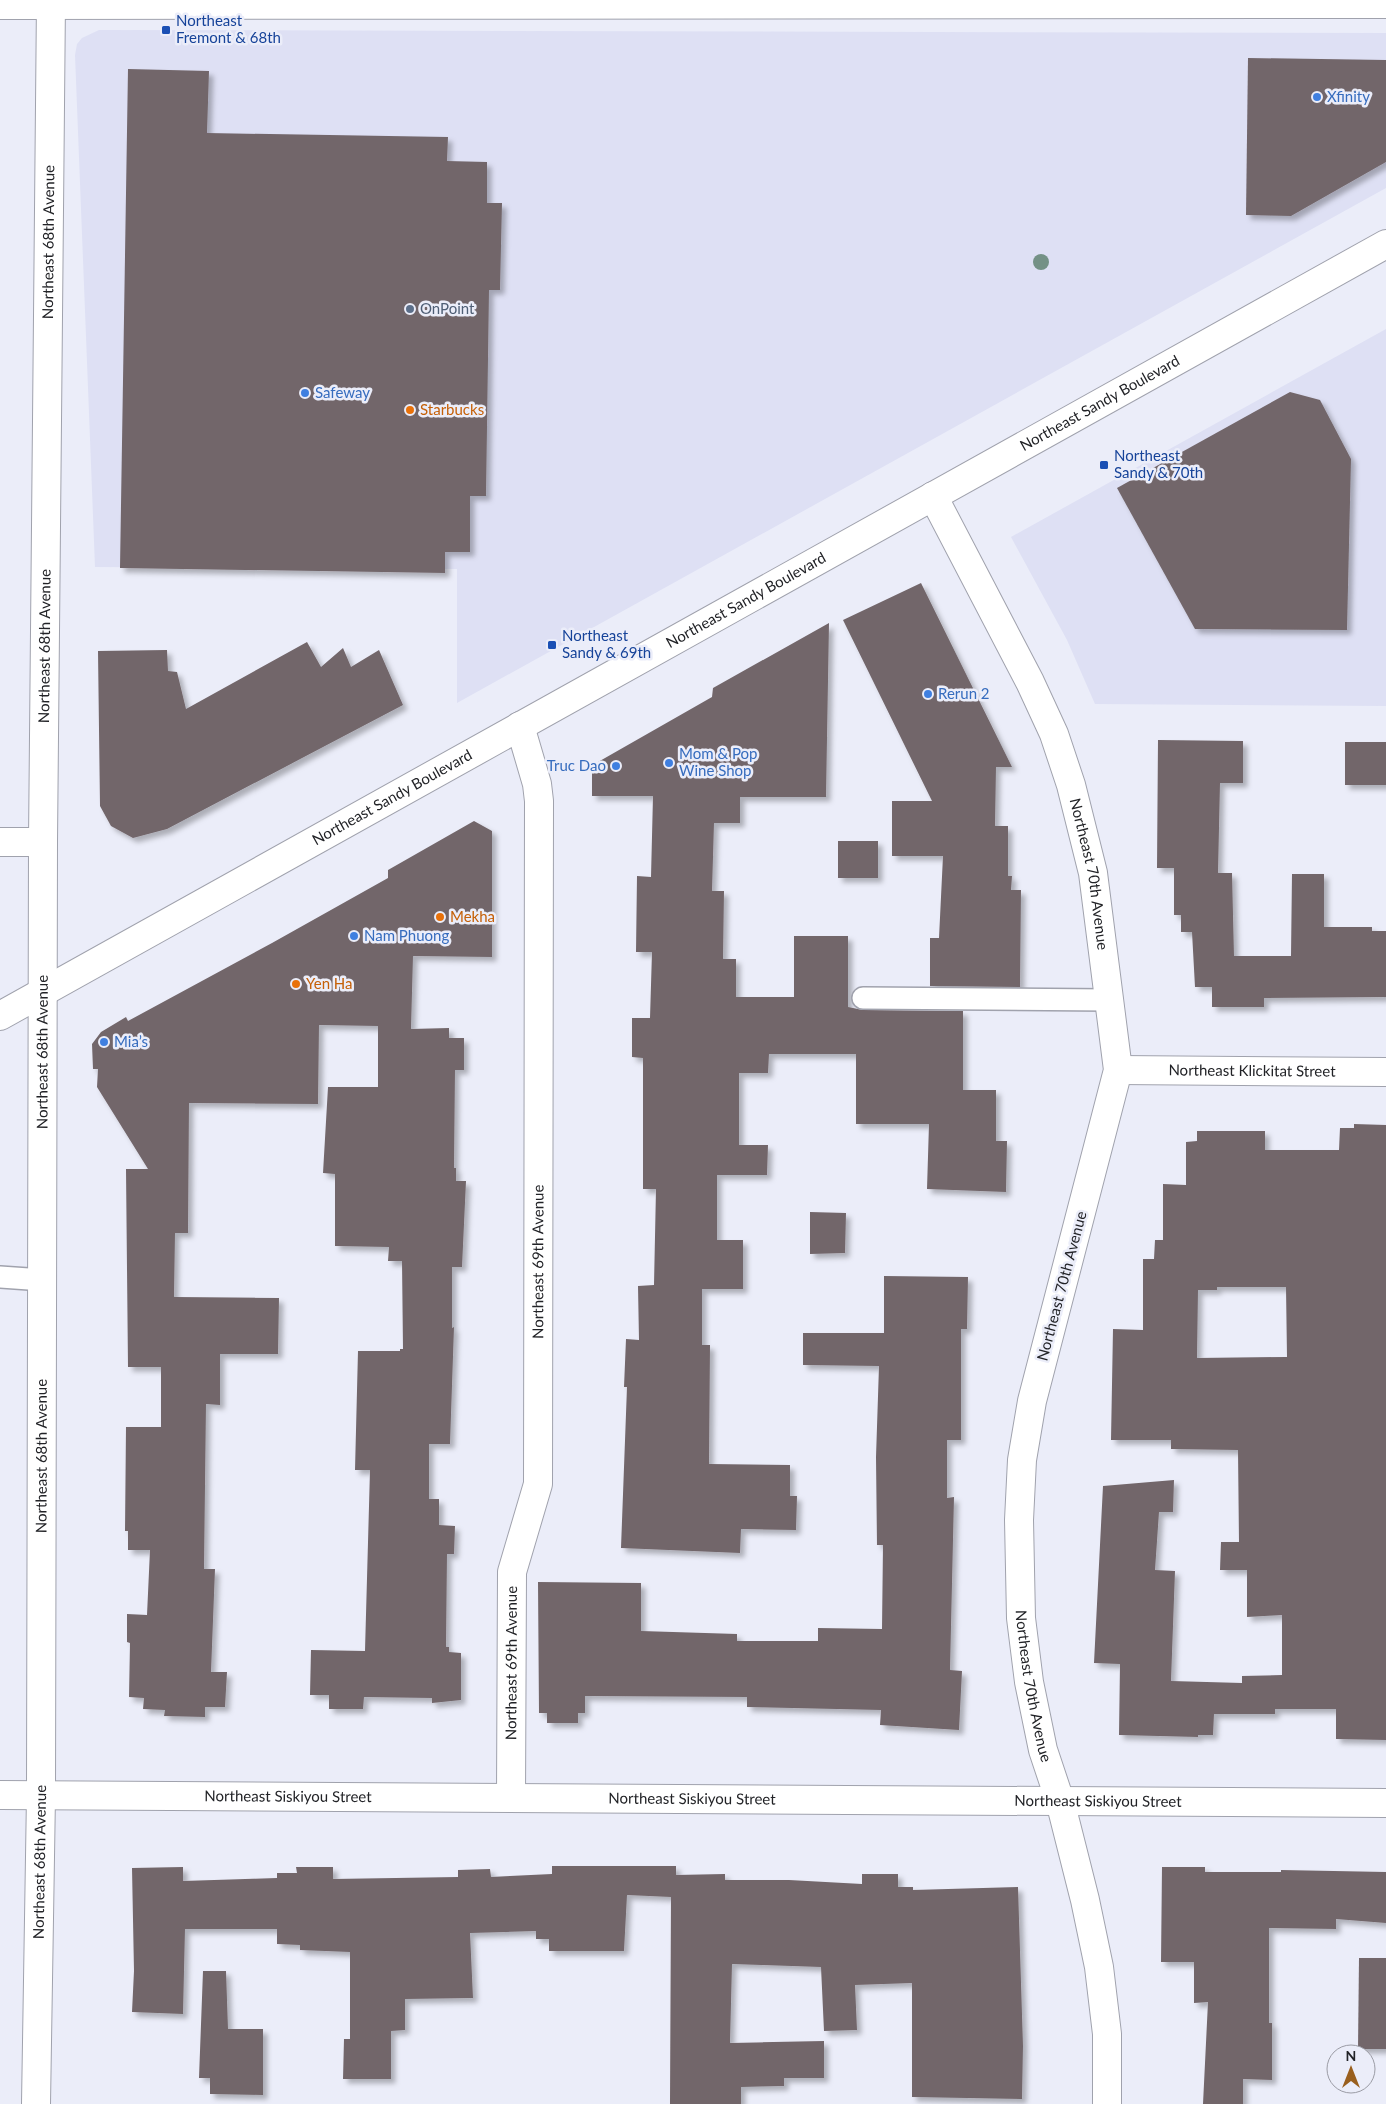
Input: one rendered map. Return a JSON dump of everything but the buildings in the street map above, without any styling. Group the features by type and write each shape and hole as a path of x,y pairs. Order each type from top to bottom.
{"street":[{"path":"0,5 51,2 1385,3"},
{"name":"Northeast 68th Avenue","path":"36,2104 41,1795 43,842 51,2"},
{"name":"Northeast Sandy Boulevard","path":"0,1016 1386,244"},
{"name":"Northeast 70th Avenue","path":"933,496 1030,682 1054,734 1071,785 1093,873 1118,1070 1032,1401 1022,1460 1019,1520 1021,1618 1029,1682 1044,1750 1060,1800 1085,1900 1099,1967 1107,2034 1107,2104"},
{"name":"Northeast 69th Avenue","path":"511,1797 512,1572 538,1484 539,801 538,784 520,726"},
{"path":"0,842 43,842"},
{"name":"Northeast Klickitat Street","path":"1118,1070 1386,1072"},
{"name":"Northeast Siskiyou Street","path":"0,1795 1386,1803"}],"lane":[{"path":"863,998 1109,1000"},
{"path":"0,1277 43,1280"}],"shaded area":[{"path":"99,30 1386,33 1386,188 457,703 457,569 95,567 75,55 77,44 82,38"},
{"path":"1386,329 1386,706 1095,704 1067,640 1011,537"}],"place":[{"name":"Northeast Fremont & 68th","path":"166,30"},
{"name":"Xfinity","path":"1317,97"},
{"name":"OnPoint","path":"410,309"},
{"name":"Safeway","path":"305,393"},
{"name":"Starbucks","path":"410,410"},
{"name":"Northeast Sandy & 70th","path":"1104,465"},
{"name":"Northeast Sandy & 69th","path":"552,645"},
{"name":"Rerun 2","path":"928,694"},
{"name":"Mom & Pop Wine Shop","path":"669,763"},
{"name":"Truc Dao","path":"616,766"},
{"name":"Mekha","path":"440,917"},
{"name":"Nam Phuong","path":"354,936"},
{"name":"Yen Ha","path":"296,984"},
{"name":"Mia’s","path":"104,1042"}]}
